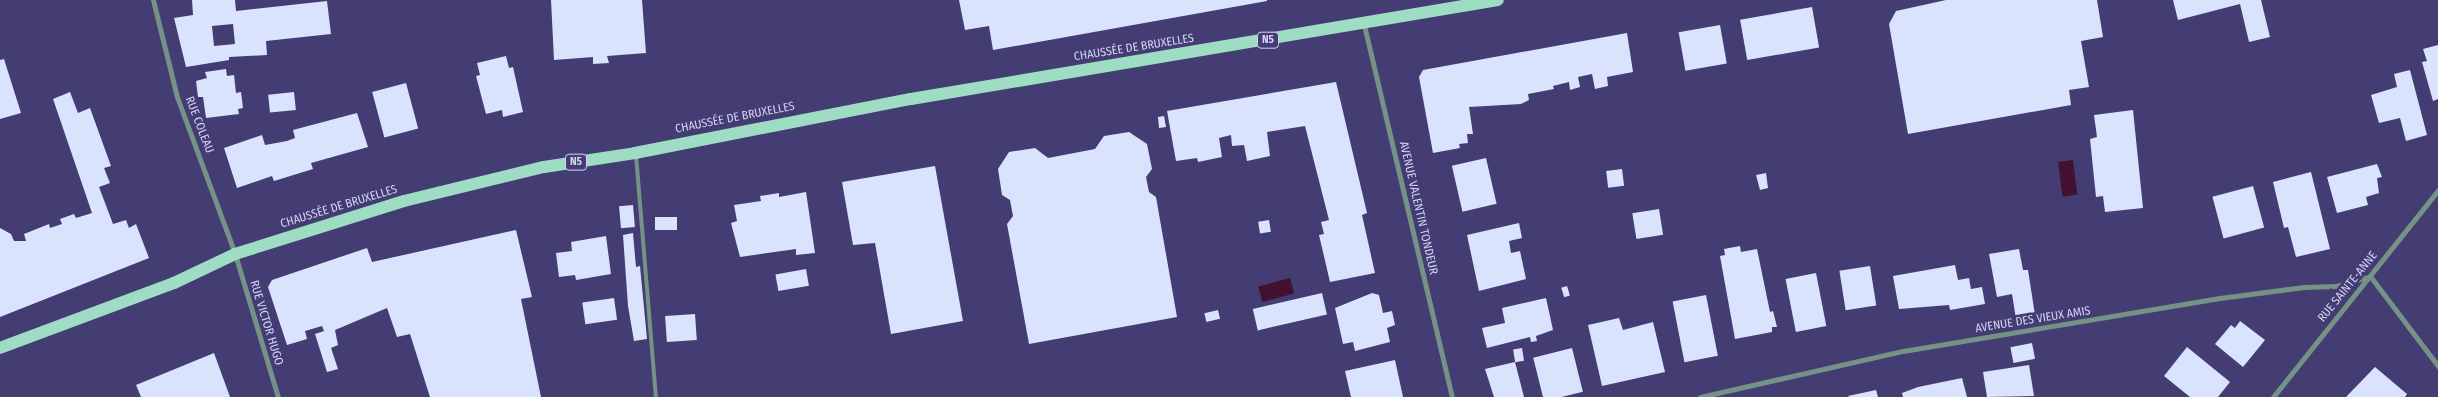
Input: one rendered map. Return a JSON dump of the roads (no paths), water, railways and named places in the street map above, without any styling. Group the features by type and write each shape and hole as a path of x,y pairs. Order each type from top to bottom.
{"main road":[{"name":"CHAUSSÉE DE BRUXELLES","path":"0,348 174,282 236,254 404,201 544,167 635,153 698,138 911,99 1364,25 1498,0"}],"street":[{"name":"RUE COLEAU","path":"153,0 177,96 236,254"},
{"name":"AVENUE VALENTIN TONDEUR","path":"1364,25 1452,397"},
{"name":"RUE SAINTE-ANNE","path":"2273,397 2438,190"},
{"name":"RUE VICTOR HUGO","path":"236,254 278,397"},
{"path":"2370,276 2438,366"},
{"name":"AVENUE DES VIEUX AMIS","path":"1700,397 1904,351 2220,298 2304,286 2336,286 2370,276"}],"lane":[{"path":"635,153 656,397"}]}
